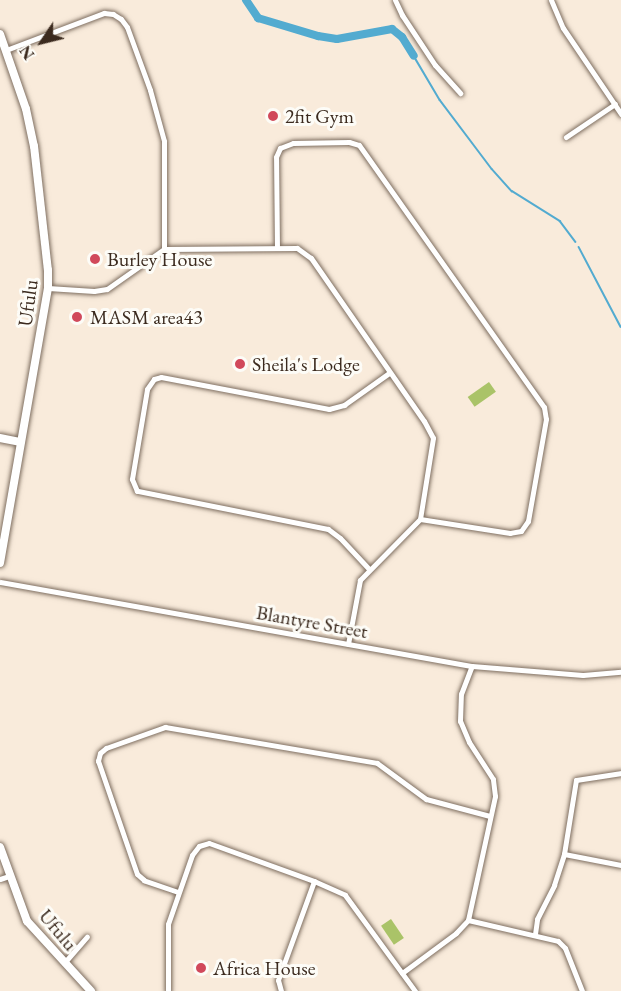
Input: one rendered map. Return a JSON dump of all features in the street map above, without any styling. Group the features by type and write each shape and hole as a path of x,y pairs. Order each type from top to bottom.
{"street":[{"path":"395,0 402,15 435,65 460,93"},
{"path":"551,0 563,28 621,114"},
{"path":"6,50 104,13 113,14 124,23 150,90 165,141 164,249"},
{"name":"Ufulu","path":"0,34 26,109 34,146 48,253 48,288 0,562"},
{"path":"566,137 615,104"},
{"path":"277,248 276,157 280,148 286,144 303,142 349,142 359,146 544,407 546,419 528,521 521,531 504,532 420,519"},
{"path":"48,288 94,291 107,289 164,249 297,248 308,254 429,428 433,438 420,519 360,580 348,644"},
{"path":"369,569 340,538 328,529 137,491 132,478 147,389 154,379 160,377 329,409 344,405 389,373"},
{"path":"0,438 20,442"},
{"name":"Blantyre Street","path":"0,582 472,666 583,675 621,672"},
{"path":"402,973 456,933 468,920 495,796 493,779 469,742 460,721 461,694 472,666"},
{"path":"178,892 144,880 137,874 98,761 100,753 106,748 165,727 370,761 383,766 426,799 490,816"},
{"path":"535,934 537,919 554,885 564,854 576,780 621,773"},
{"path":"168,991 170,982 167,928 194,852 209,843 314,881 345,895 415,991"},
{"name":"Ufulu","path":"0,847 27,921 91,991"},
{"path":"564,854 621,865"},
{"path":"0,879 9,876"},
{"path":"281,991 278,980 314,881"},
{"path":"468,920 554,939 562,944 582,991"},
{"path":"64,963 87,938"}],"green space":[{"path":"489,382 496,392 475,407 468,397"},
{"path":"391,919 404,938 394,945 381,926"}],"waterway":[{"path":"246,0 258,18 318,36 337,39 392,29 402,37 414,56"},
{"path":"414,56 440,100 492,169 512,191 560,221 576,242"},
{"path":"579,247 621,327"}],"place":[{"name":"2fit Gym","path":"273,116"},
{"name":"Burley House","path":"95,259"},
{"name":"MASM area43","path":"77,317"},
{"name":"Sheila's Lodge","path":"240,364"},
{"name":"Africa House","path":"201,968"}]}
